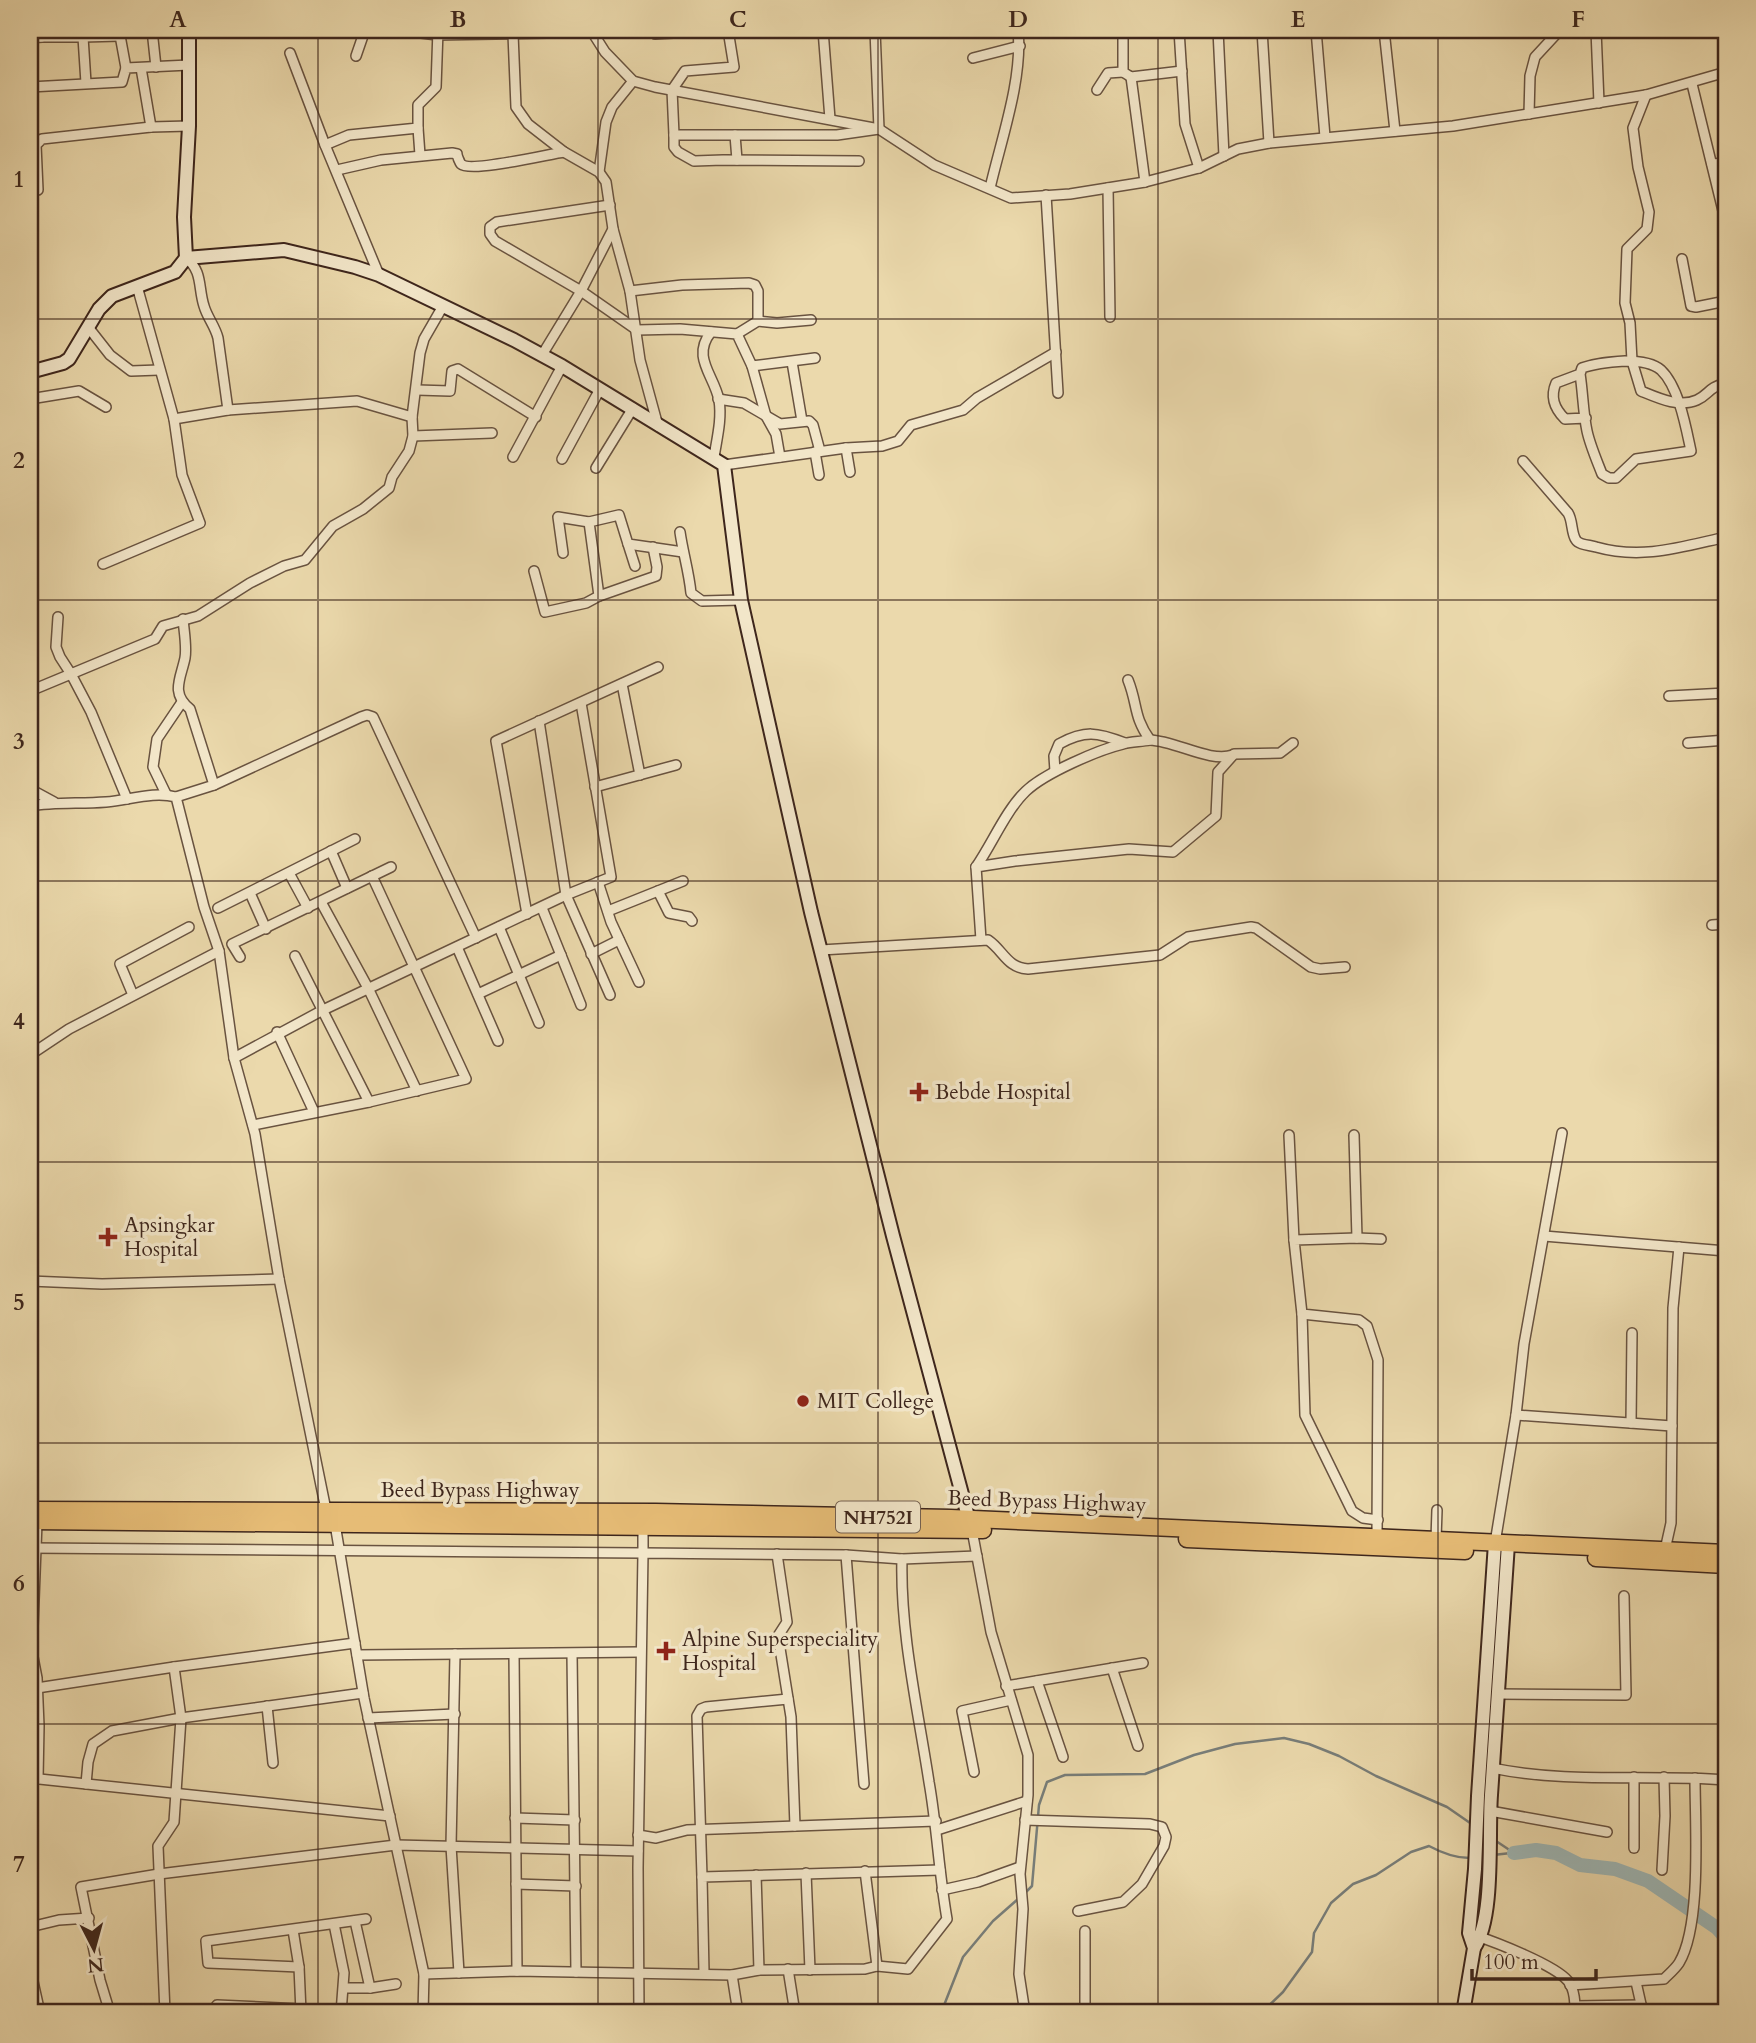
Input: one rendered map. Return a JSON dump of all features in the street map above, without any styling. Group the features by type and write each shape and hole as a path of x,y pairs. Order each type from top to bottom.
{"highway":[{"name":"Beed Bypass Highway","path":"32,1518 326,1510 644,1520 1378,1528 1436,1539 1726,1565"},
{"name":"Beed Bypass Highway","path":"32,1518 335,1524 644,1520"},
{"name":"Beed Bypass Highway","path":"970,1525 1726,1553"}],"street":[{"path":"152,30 156,67"},
{"path":"30,372 69,359 99,309 112,296 175,272 186,258 184,217 189,126 189,30"},
{"path":"356,57 365,30"},
{"path":"397,30 513,34 547,33 556,30"},
{"path":"590,30 605,52 634,81 879,129 934,165 1012,198 1145,182 1199,168 1238,149 1269,142 1453,126 1646,95 1692,84 1726,72"},
{"path":"654,34 728,30 734,67 685,71 672,90 674,147 686,158 694,161 859,161"},
{"path":"823,30 830,119"},
{"path":"875,30 879,129"},
{"path":"990,188 1011,100 1020,46 1018,30"},
{"path":"1123,30 1127,75 1145,182"},
{"path":"1179,30 1185,124 1199,168"},
{"path":"1218,30 1224,156"},
{"path":"1262,30 1269,142"},
{"path":"1316,30 1325,137"},
{"path":"1384,30 1395,131"},
{"path":"1529,114 1530,76 1535,57 1560,30"},
{"path":"1595,30 1599,103"},
{"path":"420,155 418,106 436,87 437,32"},
{"path":"30,38 42,34 83,37 119,33 126,68 122,82 30,87"},
{"path":"513,34 516,107 528,124 564,152 599,172 606,182 612,229 630,291 640,360 658,426"},
{"path":"83,37 86,83"},
{"path":"973,58 1020,46"},
{"path":"290,53 379,275"},
{"path":"126,68 189,65"},
{"path":"141,68 151,127"},
{"path":"1097,90 1108,73 1127,75 1182,71"},
{"path":"599,172 606,122 612,107 634,81"},
{"path":"1692,84 1726,223"},
{"path":"1646,95 1633,128 1638,167 1649,212 1647,229 1627,249 1626,256 1625,303 1630,323 1632,361 1641,391 1679,403 1698,399 1713,386 1726,383"},
{"path":"38,190 36,145 42,139 151,127 189,126"},
{"path":"325,145 349,135 418,128"},
{"path":"674,135 838,135 879,129"},
{"path":"735,135 737,160"},
{"path":"337,170 381,160 452,153 457,154 460,164 464,166 483,167 564,152"},
{"path":"1712,164 1726,163"},
{"path":"1108,188 1110,317"},
{"path":"1046,195 1058,393"},
{"path":"610,205 497,222 490,227 490,234 495,241 581,291 637,330 680,329 737,334 758,321 777,323 811,320"},
{"path":"542,355 581,291 612,229"},
{"path":"186,258 284,250 379,275 542,355 719,461 780,457 898,442 911,425 963,410 977,398 1056,352"},
{"path":"186,258 195,265 199,274 205,309 219,338 228,410"},
{"path":"1682,259 1691,306 1726,301"},
{"path":"630,291 682,285 749,283 755,285 758,291 758,321"},
{"path":"103,564 201,523 182,475 174,419 136,286"},
{"path":"30,691 155,639 163,626 198,616 261,577 305,560 333,526 363,509 389,488 392,477 409,451 413,436 412,417 419,353 443,306"},
{"path":"88,327 110,355 131,371 159,370"},
{"path":"711,332 704,342 702,355 719,399 719,461 727,491 741,600 821,950 970,1525 991,1632 1028,1755 1029,1820 1020,1870 1023,1909 1019,1974 1025,2013"},
{"path":"737,334 752,366 766,416 776,434 780,457"},
{"path":"752,366 815,358"},
{"path":"1632,361 1649,363 1661,370 1679,403 1691,451 1636,459 1616,478 1602,474 1587,431 1580,374 1582,368 1591,365 1632,361"},
{"path":"792,362 802,421"},
{"path":"513,457 562,366"},
{"path":"417,390 450,391 452,371 458,369 536,417"},
{"path":"1580,374 1556,383 1552,401 1565,419 1586,418"},
{"path":"562,459 600,388"},
{"path":"30,399 79,391 106,407"},
{"path":"719,399 744,403 780,424 809,421 813,425 819,475"},
{"path":"174,419 228,410 357,401 412,417"},
{"path":"596,468 633,408"},
{"path":"413,436 492,433"},
{"path":"846,448 850,472"},
{"path":"1523,461 1568,513 1574,537 1580,543 1602,549 1659,553 1726,537"},
{"path":"563,553 558,517 589,522 619,515 635,566"},
{"path":"589,522 599,596"},
{"path":"680,532 682,552 689,570 691,593 702,601 741,600"},
{"path":"628,544 682,552"},
{"path":"534,571 545,612 586,603 609,591 624,589 656,576 653,547"},
{"path":"58,617 56,647 91,712 127,799"},
{"path":"183,619 185,658 178,680 182,702 190,709 214,785"},
{"path":"527,914 496,741 658,667"},
{"path":"1128,680 1134,695 1136,717 1150,740"},
{"path":"622,684 639,775"},
{"path":"1669,696 1726,693"},
{"path":"166,794 153,767 157,739 182,702"},
{"path":"234,1058 277,1032 566,895 611,877 581,702"},
{"path":"30,806 166,794 176,797 214,785 367,715 373,718 476,938"},
{"path":"539,722 566,895 610,995"},
{"path":"1055,771 1054,756 1059,744 1072,737 1086,733 1100,734 1125,743"},
{"path":"981,940 976,867 1007,816 1027,790 1055,771 1125,743 1150,740 1168,742 1219,758 1234,754 1280,753 1293,743"},
{"path":"1688,743 1726,740"},
{"path":"976,867 1129,849 1173,852 1216,816 1218,772 1234,754"},
{"path":"595,787 677,765"},
{"path":"30,789 54,802"},
{"path":"176,797 204,907 219,951 234,1058 253,1125 279,1279 326,1510"},
{"path":"218,908 355,839"},
{"path":"331,851 347,888"},
{"path":"240,957 232,944 391,867"},
{"path":"289,873 307,908"},
{"path":"253,1125 466,1079 372,876"},
{"path":"608,911 683,881"},
{"path":"598,882 619,940 639,982"},
{"path":"658,891 669,913 689,917 692,921"},
{"path":"250,893 266,929"},
{"path":"321,902 369,988 417,1091"},
{"path":"542,908 581,1005"},
{"path":"1712,925 1726,924"},
{"path":"133,995 120,964 189,927"},
{"path":"499,927 539,1023"},
{"path":"821,950 988,940 1009,963 1028,970 1160,955 1188,937 1251,927 1311,967 1345,967"},
{"path":"591,954 619,940"},
{"path":"457,947 498,1041"},
{"path":"30,1055 69,1029 219,951"},
{"path":"478,994 561,955"},
{"path":"295,956 369,1102"},
{"path":"277,1032 314,1112"},
{"path":"1463,2013 1490,1873 1486,1817 1501,1545 1524,1344 1562,1133"},
{"path":"1289,1135 1294,1240 1302,1314 1305,1415 1352,1511 1378,1528"},
{"path":"1354,1135 1357,1238"},
{"path":"1544,1236 1726,1251"},
{"path":"1294,1240 1381,1240"},
{"path":"1665,1550 1671,1523 1673,1308 1679,1247"},
{"path":"30,1281 102,1284 279,1279"},
{"path":"1302,1314 1359,1320 1367,1326 1378,1360 1378,1528"},
{"path":"1631,1423 1632,1333"},
{"path":"1516,1415 1672,1426"},
{"path":"1436,1539 1437,1510"},
{"path":"32,1518 32,1652 37,1688 34,1778 390,1816"},
{"path":"639,2013 638,1835 644,1520"},
{"path":"335,1524 363,1693 424,1974 423,2013"},
{"path":"1475,1940 1475,1869 1486,1817 1497,1694 1501,1545"},
{"path":"33,1548 777,1554 902,1559 977,1556"},
{"path":"777,1554 787,1622 778,1636 791,1717 795,1826"},
{"path":"846,1555 864,1784"},
{"path":"424,1974 517,1971 732,1975 788,1969 865,1969 877,1966 908,1969 947,1919 936,1826 912,1678 901,1584 902,1559"},
{"path":"1497,1694 1626,1695 1624,1596"},
{"path":"37,1688 355,1643"},
{"path":"357,1655 640,1653"},
{"path":"455,1654 451,1846 459,1973"},
{"path":"514,1654 517,1971"},
{"path":"572,1654 576,1972"},
{"path":"1006,1686 1143,1663"},
{"path":"165,2013 158,1846 174,1822 181,1718 174,1667"},
{"path":"1112,1668 1138,1746"},
{"path":"1037,1681 1063,1757"},
{"path":"86,1784 93,1744 112,1731 181,1718 363,1693"},
{"path":"704,1973 697,1716 701,1709 788,1699"},
{"path":"974,1772 962,1711 1011,1700"},
{"path":"267,1706 273,1763"},
{"path":"369,1718 455,1714"},
{"path":"1492,1768 1552,1777 1726,1780"},
{"path":"1634,1777 1634,1847"},
{"path":"1662,1870 1664,1777"},
{"path":"1570,1985 1664,1979 1680,1962 1689,1932 1695,1895 1695,1778"},
{"path":"638,1835 656,1838 687,1830 795,1826 936,1826 1027,1801"},
{"path":"1486,1817 1607,1832"},
{"path":"515,1818 575,1820"},
{"path":"1029,1820 1150,1824 1162,1827 1166,1836 1164,1846 1142,1884 1123,1902 1078,1911"},
{"path":"110,2013 100,1980 81,1887 159,1874 396,1845 638,1851"},
{"path":"702,1877 940,1870"},
{"path":"942,1891 1020,1870"},
{"path":"865,1871 877,1966"},
{"path":"806,1873 810,1969"},
{"path":"756,1875 759,1970"},
{"path":"516,1884 576,1886"},
{"path":"30,1927 59,1920 89,1918"},
{"path":"299,1966 208,1963 206,1941 366,1919"},
{"path":"355,1921 370,1988"},
{"path":"334,1924 344,1973 341,2013"},
{"path":"211,2013 217,2005 301,2011 299,1966 293,1930"},
{"path":"1085,2013 1086,1931"},
{"path":"1475,1940 1544,1964 1567,1980 1575,2010 1642,2009 1636,1982"},
{"path":"30,1968 40,2013"},
{"path":"788,1969 795,2013"},
{"path":"732,1975 738,2013"},
{"path":"344,1988 396,1984"}],"waterway":[{"path":"1026,1892 1032,1886 1039,1805 1047,1782 1065,1775 1145,1774 1194,1755 1235,1744 1284,1738 1309,1744 1447,1807 1473,1825"},
{"path":"1493,1839 1514,1853"},
{"path":"1261,2013 1283,1992 1312,1952 1314,1933 1331,1903 1353,1884 1376,1875 1411,1852 1429,1846 1450,1855 1473,1858"},
{"path":"1514,1853 1536,1850 1556,1853 1580,1865 1615,1869 1648,1881 1717,1928 1726,1938"},
{"path":"1493,1855 1511,1853"},
{"path":"941,2013 963,1957 993,1921 1018,1899"}],"place":[{"name":"Bebde Hospital","path":"919,1092"},
{"name":"Apsingkar Hospital","path":"108,1237"},
{"name":"MIT College","path":"803,1401"},
{"name":"Alpine Superspeciality Hospital","path":"666,1651"}]}
